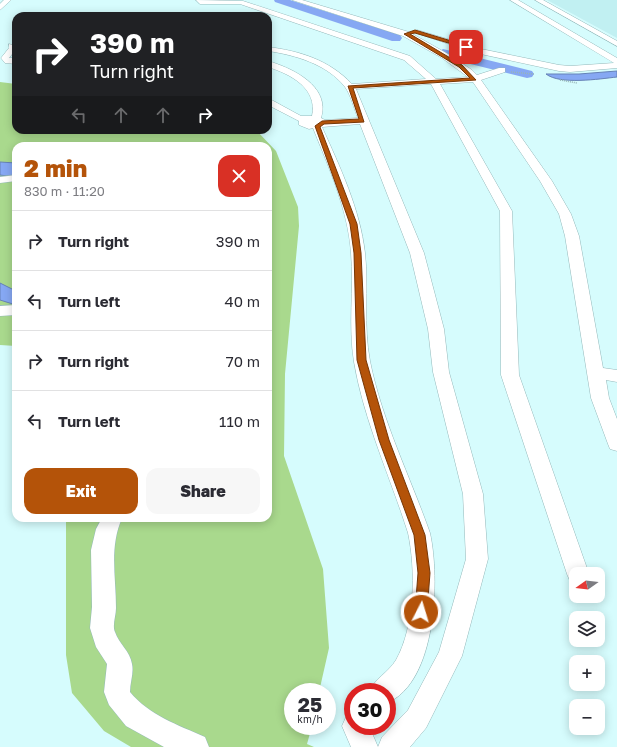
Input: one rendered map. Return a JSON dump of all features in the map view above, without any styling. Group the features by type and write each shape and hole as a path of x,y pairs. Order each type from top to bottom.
{"street":[{"path":"0,8 8,0"},
{"path":"199,0 200,2 241,2 271,12"},
{"path":"295,0 406,34 559,68 570,69 617,65"},
{"path":"316,0 364,15 416,36 496,62 537,72 580,72 617,68"},
{"path":"513,0 617,61"},
{"path":"538,0 617,44"},
{"path":"272,12 407,58 434,82 506,211 510,375 576,567"},
{"path":"352,18 364,15"},
{"path":"416,36 461,66 483,88 546,181 565,214 572,236 600,398 617,444"},
{"path":"12,49 5,58 8,61 12,61"},
{"path":"272,52 289,53 325,66 341,76 350,87 362,121 417,253 436,329 441,372 473,494 477,558 450,656 417,719 392,747"},
{"path":"272,65 309,72 310,86 319,112 315,122 354,224 358,253 362,360 384,440 419,535 424,573 420,625 411,658 399,678 393,683"},
{"path":"350,87 474,79 502,70"},
{"path":"272,103 297,118 315,122 362,121"},
{"path":"0,311 12,310"},
{"path":"595,373 617,376"},
{"path":"110,522 106,529 102,545 104,608 102,629 103,636 118,660 120,667 116,684 117,692 130,713 156,729 195,747"},
{"path":"359,735 365,747"}],"path":[{"path":"502,70 524,74 537,72 577,83"}],"shaded area":[{"path":"547,0 617,0 617,38"}],"green space":[{"path":"0,82 12,84 12,134 260,134 267,142 12,142 12,346 0,345"},
{"path":"272,147 276,151 298,207 299,226 285,374 284,456 323,569 329,648 321,683 284,683 284,735 310,735 307,744 314,747 131,747 104,731 72,693 66,655 66,522 272,522"}],"water":[{"path":"617,71 617,77 580,80 560,79 546,74 579,74"},
{"path":"0,162 12,163 12,176 0,175"},
{"path":"0,283 12,289 12,304 0,300"}],"waterway":[{"path":"279,0 396,38"},
{"path":"443,53 527,74"}],"route":[{"path":"421,612 424,573 419,535 384,440 369,390 362,360 359,319 358,253 354,224 318,126 322,123 362,121 350,87 474,79 469,72 461,66 406,34 415,31 466,47"}]}
